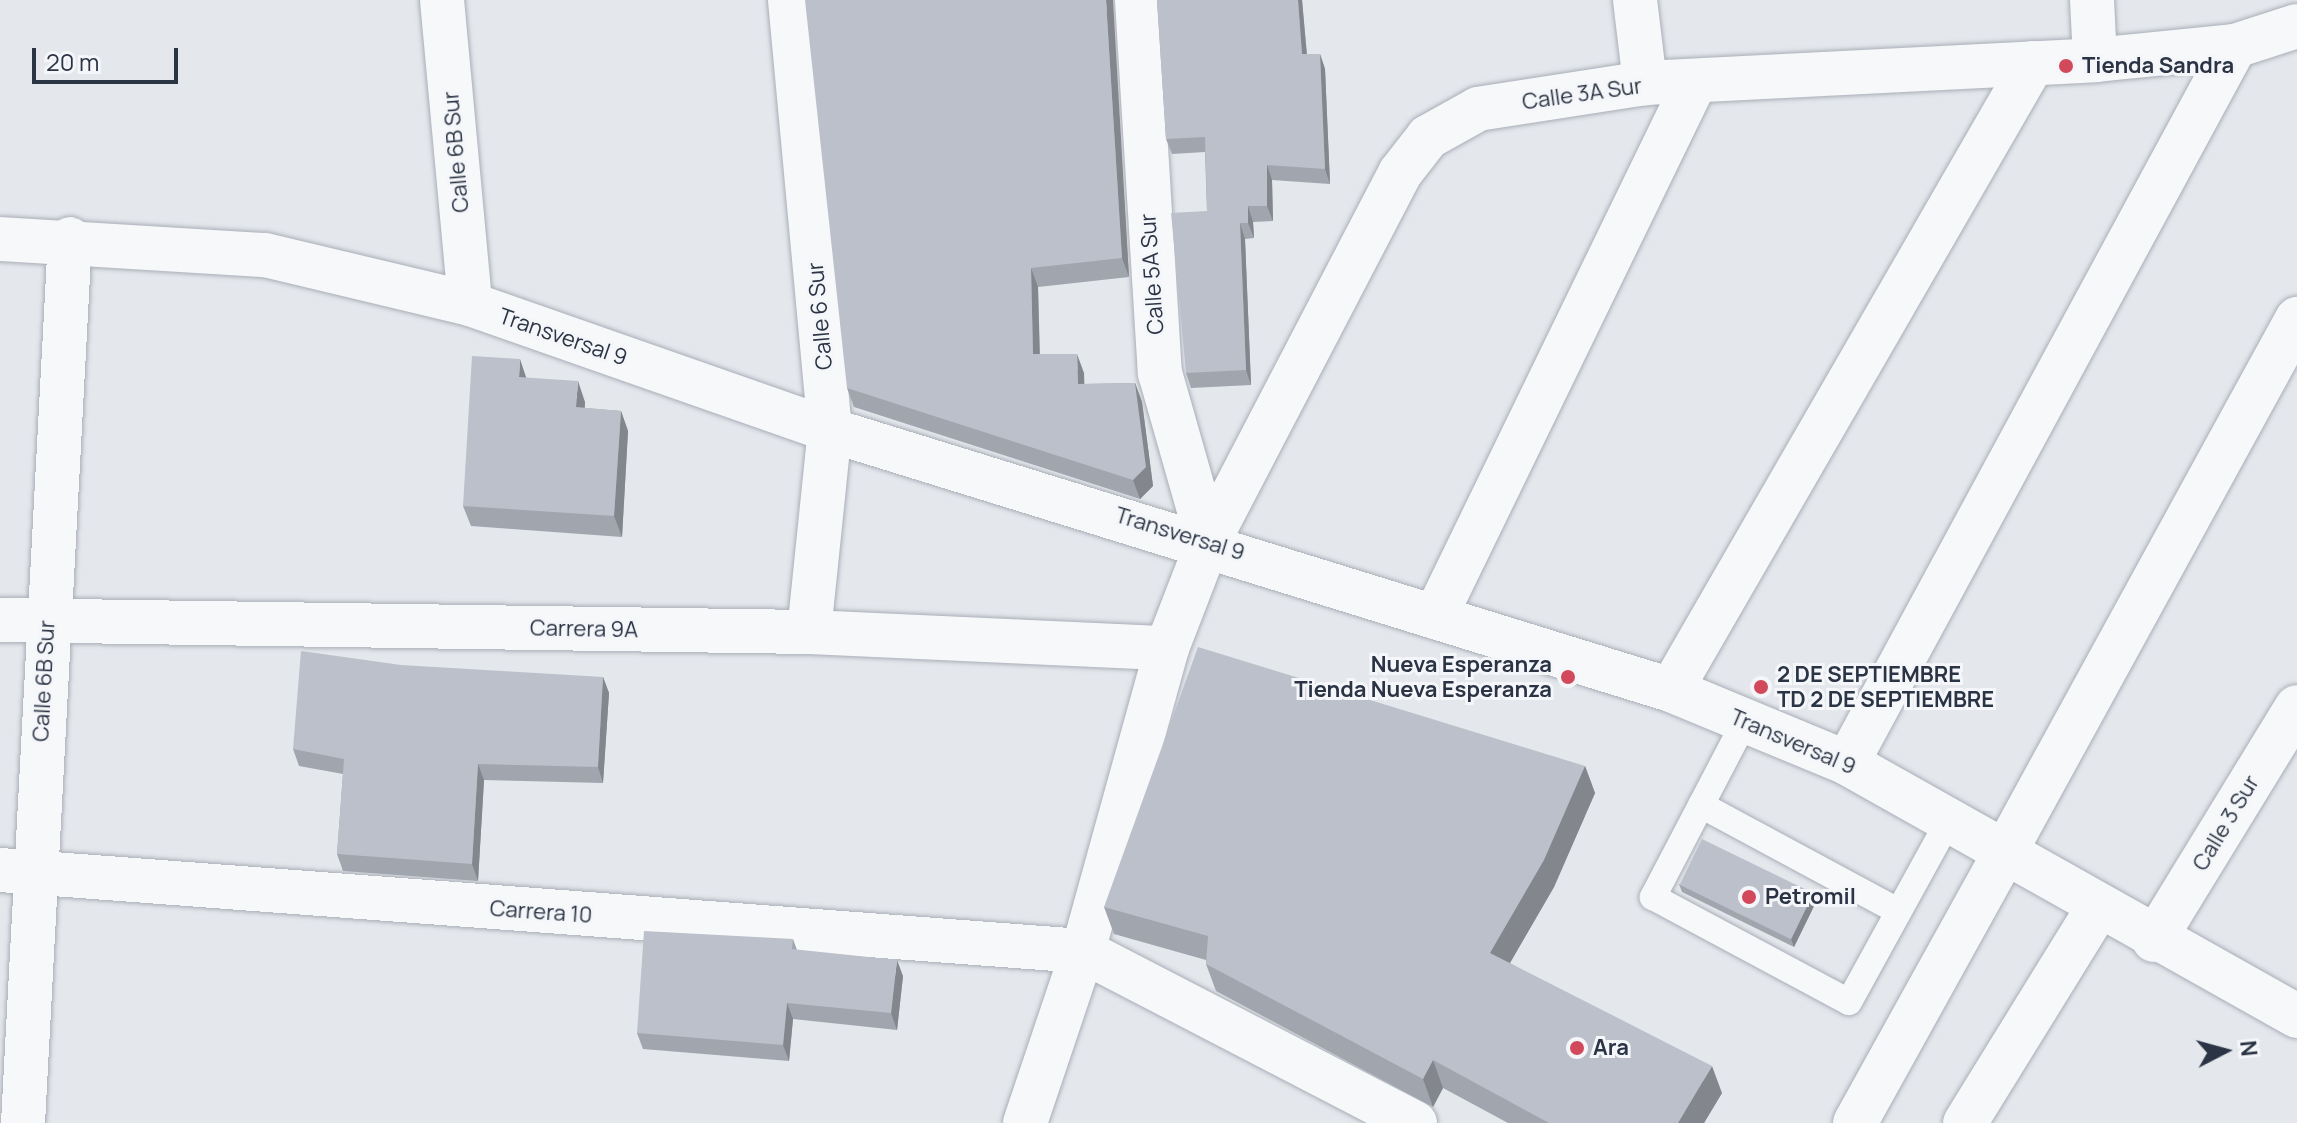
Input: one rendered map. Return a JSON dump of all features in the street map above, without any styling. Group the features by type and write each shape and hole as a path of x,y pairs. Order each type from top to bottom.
{"street":[{"name":"Calle 6B Sur","path":"442,0 470,304"},
{"name":"Calle 6 Sur","path":"790,0 830,430 809,632"},
{"name":"Calle 5A Sur","path":"1137,0 1160,373 1208,542"},
{"path":"1635,0 1645,83"},
{"path":"2092,0 2095,60"},
{"name":"Calle 3A Sur","path":"1025,1123 1083,951 1167,648 1208,542 1400,173 1428,137 1478,109 1645,83 1693,86 2095,60 2235,46 2297,26"},
{"path":"1847,763 2235,46"},
{"path":"1671,690 2033,63"},
{"path":"1435,617 1693,86"},
{"name":"Transversal 9","path":"0,239 70,239 265,255 470,304 830,430 1208,542 1671,690 1847,763 2154,940 2297,1016"},
{"name":"Calle 6B Sur","path":"23,1123 18,871 47,621 70,239"},
{"path":"1855,1123 2297,319"},
{"name":"Carrera 9A","path":"0,620 809,632 1167,648"},
{"name":"Calle 3 Sur","path":"2154,940 2297,707"},
{"name":"Carrera 10","path":"18,871 1083,951"},
{"path":"1965,1123 2098,908"},
{"path":"1083,951 1415,1123"}],"lane":[{"path":"1745,721 1653,897 1849,1002 1949,820"},
{"path":"1701,805 1898,911"}],"building":[{"path":"805,0 1106,0 1122,258 1031,268 1033,354 1077,354 1078,384 1135,383 1146,467 1133,480 847,388"},
{"path":"1157,0 1298,0 1302,54 1320,54 1325,169 1267,165 1267,206 1248,206 1248,223 1240,223 1246,370 1186,373 1171,213 1207,211 1205,137 1166,139"},
{"path":"472,356 520,359 519,377 578,381 576,407 621,411 614,516 463,506"},
{"path":"1198,647 1585,766 1544,860 1490,953 1712,1066 1678,1123 1549,1123 1433,1060 1423,1079 1206,964 1208,936 1104,907"},
{"path":"301,651 401,665 603,677 598,767 478,764 472,864 337,854 344,759 293,749"},
{"name":"Petromil","path":"1702,839 1813,893 1791,939 1680,885"},
{"path":"644,931 793,939 792,949 897,960 891,1013 787,1003 783,1045 637,1033"}],"place":[{"name":"Tienda Sandra","path":"2066,66"},
{"name":"Nueva Esperanza Tienda Nueva Esperanza","path":"1568,677"},
{"name":"2 DE SEPTIEMBRE TD 2 DE SEPTIEMBRE","path":"1761,687"},
{"name":"Petromil","path":"1749,897"},
{"name":"Ara","path":"1577,1048"}]}
